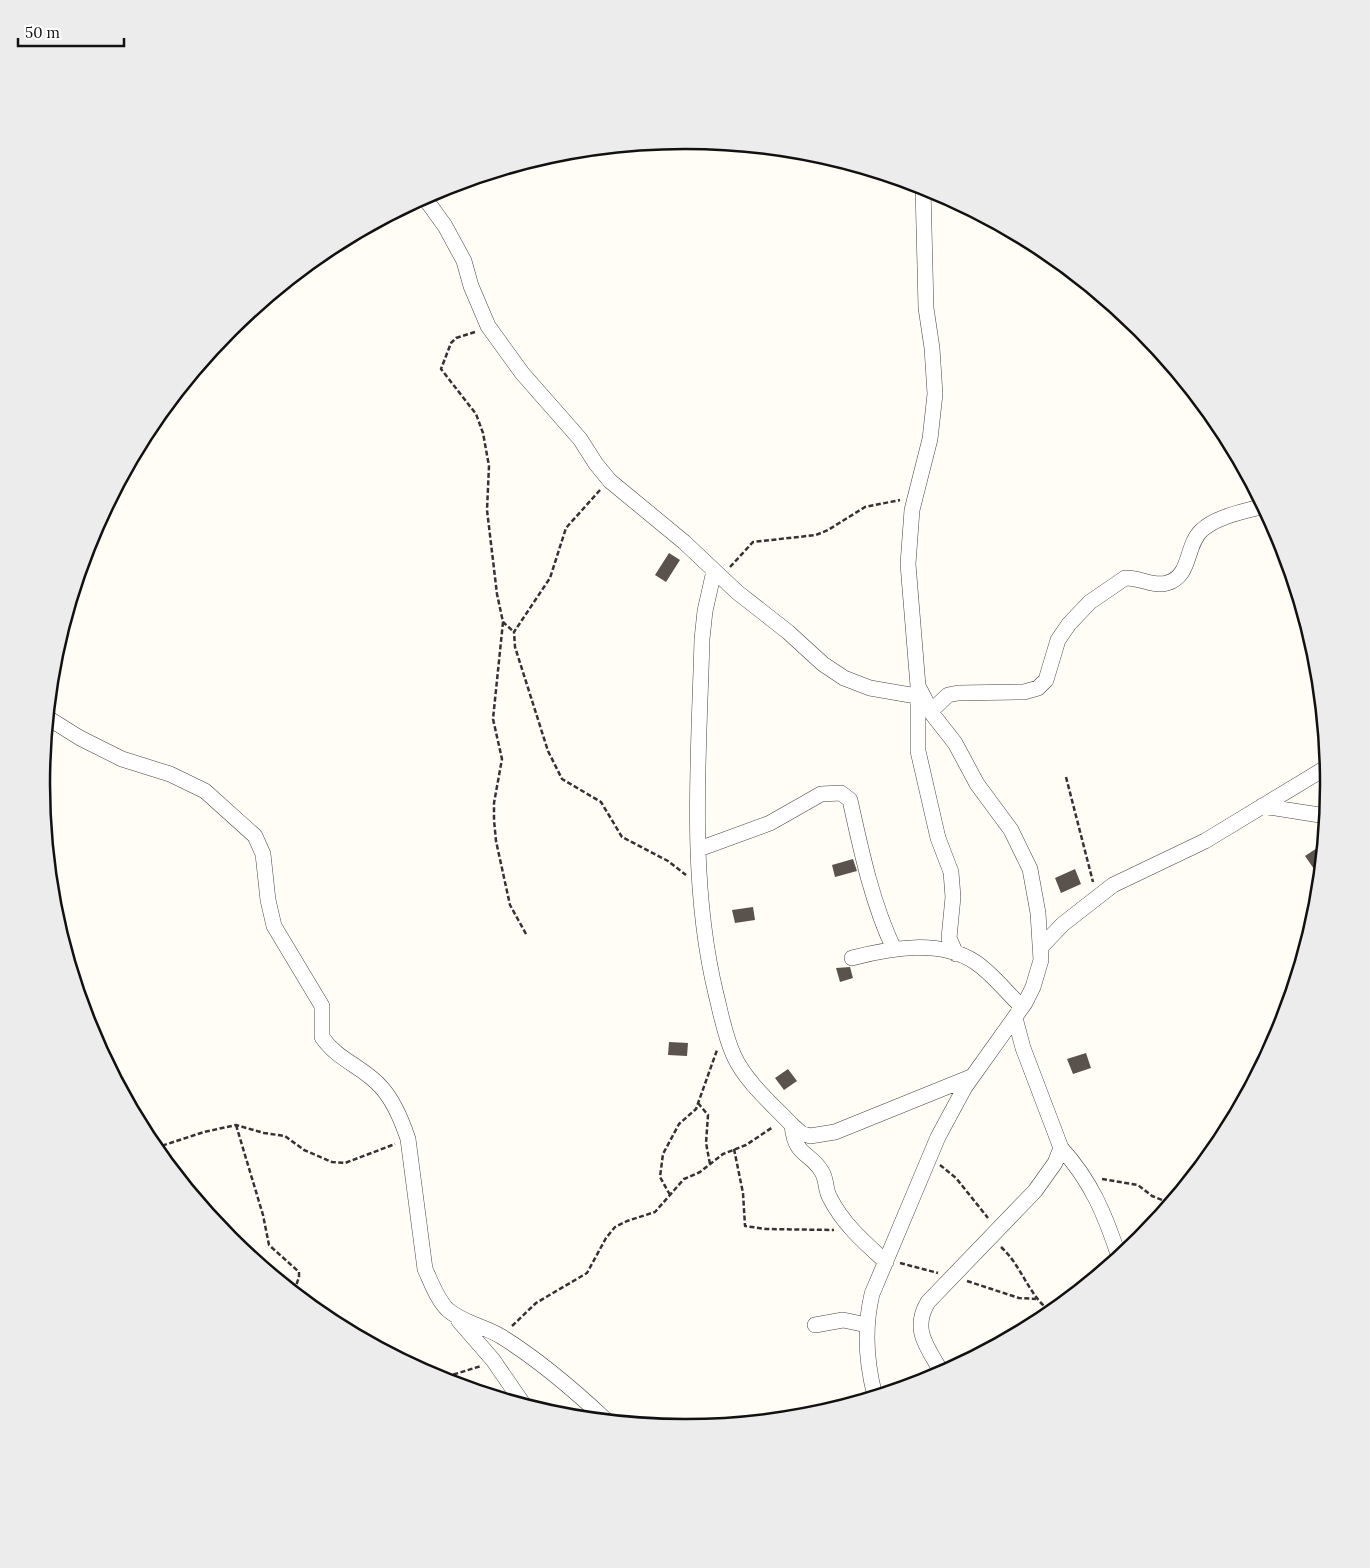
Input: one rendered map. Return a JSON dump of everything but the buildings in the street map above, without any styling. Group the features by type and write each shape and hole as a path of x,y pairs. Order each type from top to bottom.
{"street":[{"path":"923,195 926,308 932,348 935,394 930,439 912,510 908,564 920,696 918,751 938,838 951,872 953,897 948,938 956,954"},
{"path":"428,203 445,226 464,261 471,286 488,326 522,373 580,438 596,464 610,481 684,542 717,574 788,632 823,664 844,678 870,688 920,696 955,743 977,784 1011,830 1030,869 1035,888 1042,946 1038,974 1018,1013 971,1077 929,1157 888,1260 872,1294 866,1325 870,1376 873,1390"},
{"path":"932,712 948,695 958,693 1024,692 1038,688 1046,680 1058,640 1069,624 1090,602 1125,578 1152,583 1168,583 1183,571 1194,541 1207,526 1257,508"},
{"path":"717,574 705,611 702,639 700,886 701,912 710,968 734,1055 744,1074 792,1127 810,1136 835,1132 971,1077"},
{"path":"53,721 80,738 122,759 170,774 205,791 239,819 255,836 264,854 268,900 274,926 286,949 322,1006 322,1037 334,1053 381,1086 400,1118 408,1139 425,1269 433,1287 447,1309 494,1362 518,1396"},
{"path":"1042,946 1063,924 1097,896 1132,875 1175,858 1320,771"},
{"path":"699,849 770,823 821,794 841,793 850,800 869,881 886,933 894,949"},
{"path":"1262,806 1319,815"},
{"path":"852,958 894,949 916,947 956,954 976,962 1018,1013 1023,1048 1061,1148 1086,1179 1108,1224 1116,1249"},
{"path":"792,1127 795,1144 822,1172 831,1200 853,1231 888,1260"},
{"path":"938,1366 925,1344 920,1330 920,1320 928,1302 1047,1176 1061,1148"},
{"path":"447,1309 502,1337 599,1414"},
{"path":"815,1325 843,1320 866,1325"}],"path":[{"path":"488,326 456,338 451,343 441,369 476,414 483,433 489,466 487,510 489,532 504,622 493,718 502,759 494,803 494,820 496,841 510,905 526,934"},
{"path":"514,632 550,578 566,528 590,499 610,481"},
{"path":"717,574 733,565 753,542 803,538 816,535 828,530 865,507 916,496"},
{"path":"504,622 514,632 521,670 548,751 562,779 601,802 622,837 668,861 700,886"},
{"path":"1066,777 1097,896"},
{"path":"670,1195 660,1176 663,1154 679,1124 696,1109 715,1052 730,1042"},
{"path":"698,1103 708,1115 706,1143 710,1164"},
{"path":"163,1145 204,1132 236,1125 291,1138 304,1150 332,1162 346,1163 408,1139"},
{"path":"236,1125 263,1215 269,1245 299,1272 296,1286"},
{"path":"502,1337 536,1303 587,1273 606,1238 615,1227 655,1212 684,1179 700,1172 734,1149 746,1145 768,1128 775,1126 792,1127"},
{"path":"734,1149 743,1193 745,1226 766,1229 853,1231"},
{"path":"929,1157 956,1178 985,1213 998,1244 1011,1256 1038,1300 1045,1307"},
{"path":"1086,1179 1101,1179 1138,1186 1152,1196 1164,1201"},
{"path":"888,1260 932,1270 1010,1295 1038,1300"},
{"path":"452,1375 494,1362"}]}
